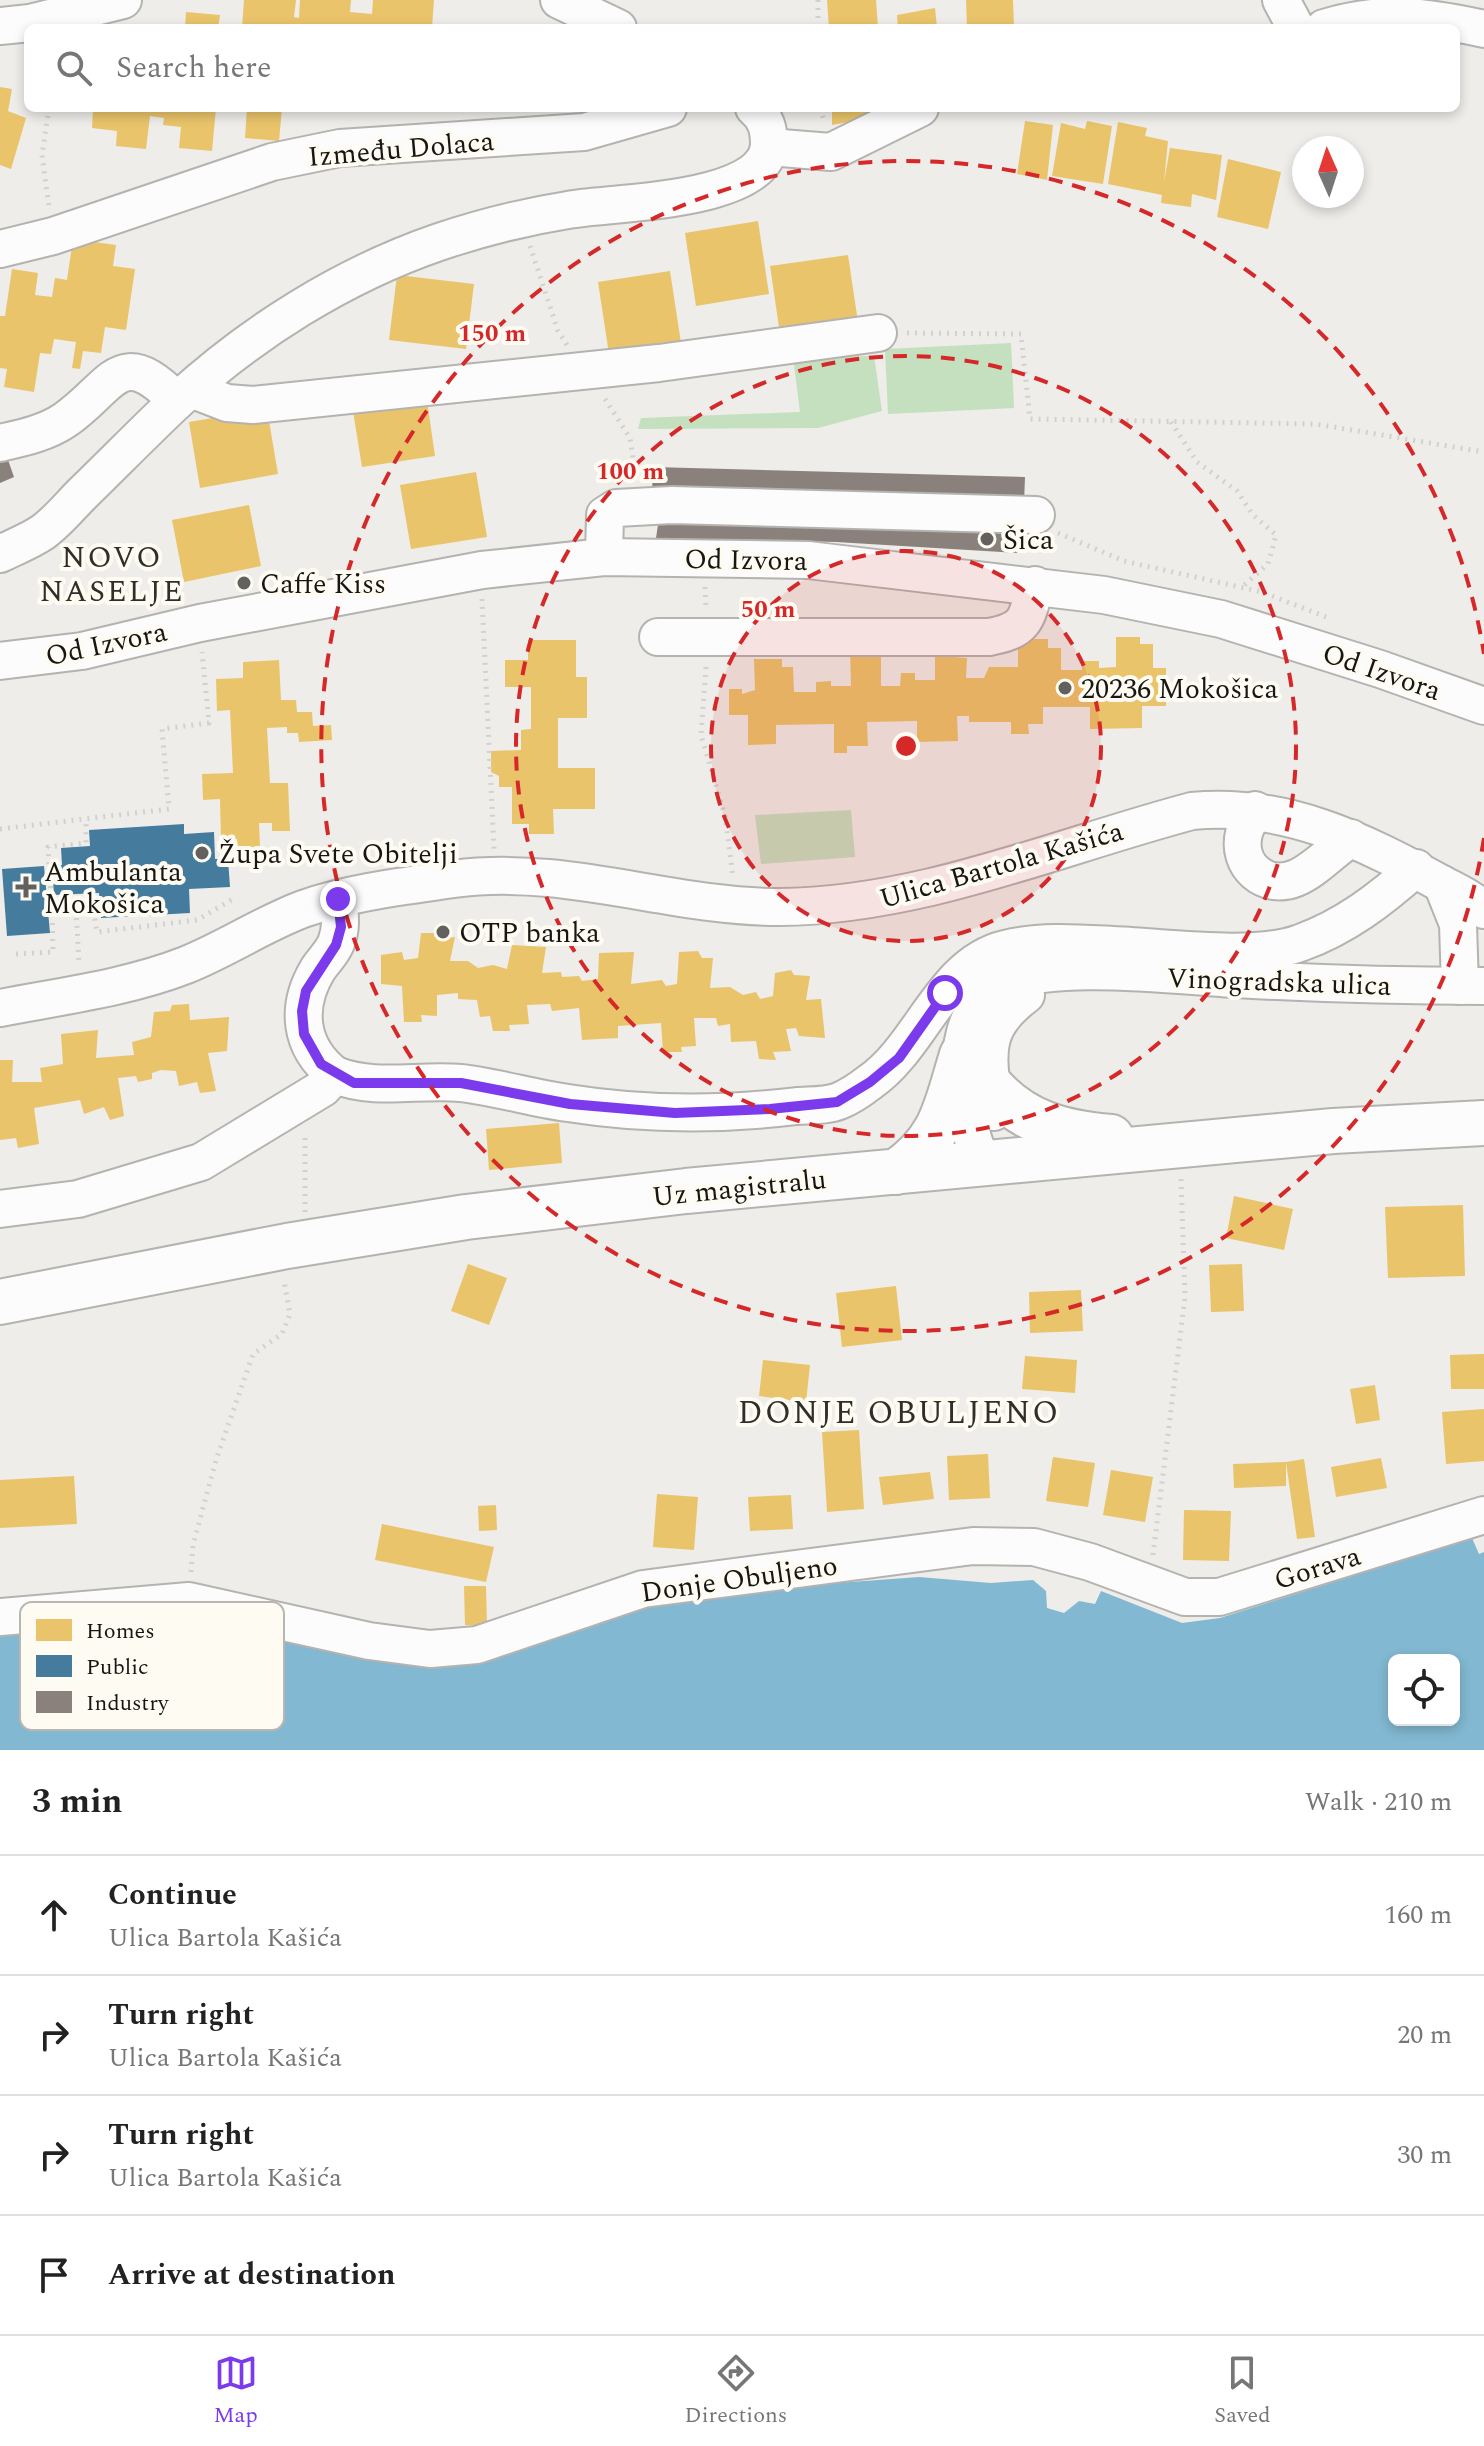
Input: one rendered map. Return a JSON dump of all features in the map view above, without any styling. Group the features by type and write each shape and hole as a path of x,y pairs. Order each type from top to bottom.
{"main road":[{"path":"896,1172 916,1158 939,1129 962,1055"},
{"path":"992,1087 1009,1106 1056,1129 1188,1155"},
{"name":"Uz magistralu","path":"0,1302 287,1246 466,1217 686,1191 983,1164 1188,1155 1333,1131 1484,1123"}],"street":[{"path":"0,26 30,23 123,0"},
{"path":"559,0 610,24"},
{"path":"1281,0 1294,24"},
{"path":"1336,24 1358,17 1445,10 1484,29"},
{"name":"Između Dolaca","path":"0,249 53,236 272,162 326,151 411,141 525,138 584,132 654,112"},
{"path":"0,554 44,531 184,395 289,315 396,257 525,218 725,187 756,170 766,158 769,147 763,116 758,112"},
{"path":"769,147 831,152 912,112"},
{"path":"0,443 32,435 63,421 108,378 134,371 184,395 253,405 644,365 878,333"},
{"path":"604,557 605,515 616,508 672,505 1036,515"},
{"name":"Od Izvora","path":"0,661 82,651 200,623 482,570 604,557 808,560 1035,585 1221,619 1380,669 1484,706"},
{"path":"658,637 989,637 1014,632 1027,618 1035,585"},
{"path":"1255,810 1244,833 1243,844 1251,870 1264,880 1282,882 1296,878 1351,838"},
{"name":"Ulica Bartola Kašića","path":"0,1008 80,992 187,964 300,910 338,899 496,875 575,879 736,905 849,904 921,890 1192,811 1255,810 1287,815 1351,838 1429,876 1484,910"},
{"path":"338,899 341,927 336,945 306,991 302,1011 304,1034 311,1050 335,1075 354,1083 380,1085 461,1083 570,1104 675,1113 770,1109 837,1102 870,1082 899,1058 945,993 975,962 999,950 1026,944 1068,942 1249,950 1297,945 1429,876 1458,924 1472,986"},
{"name":"Vinogradska ulica","path":"983,1164 993,1131 988,1044 997,1021 1030,991 1074,971"},
{"name":"Vinogradska ulica","path":"983,1164 970,1129 962,1055 964,1035 975,1008 997,987 1024,976 1074,971 1376,986 1472,986"},
{"path":"0,1209 78,1199 201,1162 298,1106 335,1075"},
{"name":"Gorava","path":"1149,1583 1185,1597 1219,1597 1484,1515"},
{"name":"Donje Obuljeno","path":"284,1622 369,1641 430,1649 477,1645 643,1589 973,1546 1034,1547 1149,1583"},
{"name":"Donje Obuljeno","path":"177,1602 194,1602"},
{"name":"Donje Obuljeno","path":"0,1617 20,1615"}],"path":[{"path":"818,0 818,24"},
{"path":"48,112 42,155 53,236"},
{"path":"878,333 1021,334 1030,419 1316,424 1484,452"},
{"path":"1170,421 1197,462 1237,491 1253,515 1276,535 1268,564 1241,588"},
{"path":"703,558 708,637 701,735 725,816 736,905"},
{"path":"482,570 496,875"},
{"path":"0,829 169,809 162,729 209,723 200,623"},
{"path":"16,954 53,952 48,847 86,843 86,819"},
{"path":"52,912 93,909 97,932 197,920 233,899"},
{"path":"76,910 80,992"},
{"path":"298,1106 305,1128 305,1221"},
{"path":"1149,1583 1185,1297 1188,1155"},
{"path":"189,1601 193,1545 216,1460 253,1354 282,1334 290,1314 283,1275"}],"green space":[{"path":"1011,343 1014,408 888,414 885,349"},
{"path":"874,356 882,411 818,428 638,429 641,418 800,412 793,357"},
{"path":"851,810 855,857 761,864 755,815"}],"water":[{"path":"1472,1538 1479,1554 1484,1552 1484,1750 0,1750 0,1635 20,1633 20,1730 284,1730 284,1629 369,1649 648,1597 919,1577 991,1583 1033,1580 1046,1591 1047,1608 1064,1613 1079,1601 1095,1604 1101,1591 1182,1623 1220,1618"}],"building: Homes":[{"path":"244,0 296,0 294,17 299,18 300,0 351,0 350,12 372,14 373,0 434,0 432,24 242,24"},
{"path":"827,0 876,0 878,24 829,24"},
{"path":"966,0 1013,0 1014,24 967,24"},
{"path":"935,8 937,24 898,24 897,15"},
{"path":"186,12 220,15 219,24 185,24"},
{"path":"0,87 12,89 8,111 26,118 11,169 0,165"},
{"path":"93,112 216,112 212,151 179,148 181,127 163,125 164,118 150,116 146,149 116,146 117,131 92,128"},
{"path":"247,112 282,112 279,141 245,138"},
{"path":"832,112 888,112 888,115 832,125"},
{"path":"1025,121 1053,125 1047,180 1017,174"},
{"path":"1087,121 1112,126 1103,184 1052,176 1061,123 1085,129"},
{"path":"1118,122 1147,128 1145,136 1168,141 1164,182 1170,148 1222,155 1216,200 1192,194 1191,207 1161,203 1162,195 1108,184"},
{"path":"1228,159 1281,172 1268,229 1217,217"},
{"path":"758,221 769,294 696,306 685,233"},
{"path":"73,239 116,245 113,266 135,269 126,330 105,327 101,353 83,351 80,369 72,368 76,342 54,339 51,354 40,353 34,392 4,387 7,369 0,368 0,316 5,316 12,269 38,273 35,295 52,297 55,278 67,280"},
{"path":"848,255 858,322 780,334 770,266"},
{"path":"670,271 681,343 609,354 598,282"},
{"path":"397,275 474,284 466,349 389,340"},
{"path":"426,394 435,456 362,467 352,405"},
{"path":"267,409 278,474 200,488 189,422"},
{"path":"476,472 487,537 411,549 400,485"},
{"path":"249,505 261,566 184,582 172,520"},
{"path":"1116,637 1140,637 1140,644 1153,644 1153,668 1166,668 1166,706 1142,706 1142,728 1090,729 1090,707 1043,707 1043,724 1028,724 1029,734 1011,734 1011,722 969,722 969,716 957,716 958,741 917,742 917,721 867,722 868,746 847,746 847,753 834,753 834,724 776,725 776,744 748,745 748,715 729,715 729,689 742,689 742,694 755,690 754,659 782,659 782,667 793,667 794,692 816,692 816,682 831,681 831,686 851,686 850,649 867,649 870,656 881,656 881,686 900,686 901,673 915,673 915,680 935,680 935,651 953,650 953,657 967,658 966,678 984,678 989,667 1018,667 1018,639 1048,639 1048,648 1061,648 1061,670 1082,670 1082,661 1099,661 1099,668 1116,667"},
{"path":"528,640 576,640 576,677 587,677 587,718 558,718 558,768 595,768 595,809 553,809 554,834 529,834 529,824 512,824 512,787 499,787 499,776 491,772 491,751 521,750 521,730 531,729 531,687 505,687 505,660 528,660"},
{"path":"279,660 281,700 296,700 297,712 312,712 313,726 331,725 332,740 299,742 298,733 287,733 287,727 267,728 270,783 288,783 290,831 272,831 272,823 259,823 260,847 238,848 237,839 221,840 220,799 203,800 202,774 233,773 230,710 217,711 216,679 243,678 243,662"},
{"path":"421,933 439,933 440,939 455,937 450,961 468,961 478,968 493,965 507,969 512,945 546,947 542,973 561,972 562,977 579,976 582,981 598,979 599,953 634,952 631,984 662,980 666,986 677,984 679,952 698,951 702,958 713,958 710,988 730,987 743,995 756,992 760,999 773,996 775,973 791,970 794,975 810,976 806,1000 821,999 825,1038 799,1036 796,1028 786,1029 791,1051 773,1052 776,1060 759,1059 756,1041 731,1042 730,1024 718,1026 716,1018 694,1018 696,1046 681,1047 682,1052 663,1052 661,1023 618,1026 618,1038 582,1040 579,1008 552,1011 550,1004 527,1005 529,1024 509,1025 510,1031 493,1031 490,1016 480,1017 477,1000 458,999 458,993 437,995 437,1016 421,1015 422,1022 404,1022 402,986 381,984 381,955 402,952 404,960 418,958"},
{"path":"189,1004 190,1020 229,1017 227,1051 208,1053 216,1091 200,1093 197,1082 179,1086 176,1071 161,1070 152,1073 152,1079 138,1082 136,1076 118,1078 124,1116 110,1120 104,1107 84,1114 80,1100 34,1108 39,1144 18,1148 16,1138 0,1140 0,1060 13,1060 12,1082 42,1082 40,1068 63,1064 61,1034 98,1030 96,1058 134,1055 132,1042 151,1037 154,1012 170,1011 172,1005"},
{"path":"559,1123 562,1163 489,1170 486,1129"},
{"path":"1234,1196 1293,1209 1284,1250 1226,1238"},
{"path":"1463,1205 1465,1276 1388,1278 1385,1207"},
{"path":"468,1264 507,1278 489,1325 451,1311"},
{"path":"1242,1264 1244,1311 1211,1312 1209,1265"},
{"path":"896,1286 902,1340 842,1347 836,1293"},
{"path":"1081,1290 1083,1331 1030,1333 1029,1292"},
{"path":"1484,1354 1484,1389 1451,1389 1450,1355"},
{"path":"1025,1356 1077,1360 1075,1393 1022,1389"},
{"path":"763,1360 810,1365 806,1402 759,1396"},
{"path":"1375,1385 1380,1420 1356,1424 1350,1389"},
{"path":"1484,1409 1484,1461 1446,1464 1442,1412"},
{"path":"859,1430 864,1509 827,1512 822,1432"},
{"path":"988,1454 990,1498 949,1500 947,1456"},
{"path":"1053,1457 1095,1463 1088,1507 1046,1501"},
{"path":"1381,1458 1387,1488 1336,1497 1331,1467"},
{"path":"1304,1459 1315,1537 1297,1539 1286,1462"},
{"path":"1286,1462 1286,1486 1234,1488 1233,1464"},
{"path":"1111,1470 1153,1477 1145,1522 1103,1515"},
{"path":"930,1472 934,1499 883,1505 879,1477"},
{"path":"74,1476 77,1524 0,1528 0,1480"},
{"path":"657,1494 698,1497 694,1550 653,1547"},
{"path":"791,1495 793,1529 750,1531 748,1497"},
{"path":"496,1505 497,1530 479,1531 478,1506"},
{"path":"1184,1510 1231,1511 1229,1561 1183,1560"},
{"path":"382,1524 494,1547 486,1582 375,1560"},
{"path":"464,1586 486,1586 487,1625 465,1625"}],"building: Public":[{"path":"184,824 184,834 214,832 215,859 228,859 230,887 189,889 190,913 101,918 99,893 54,895 52,865 62,865 61,848 90,846 89,830"},
{"path":"44,866 50,933 7,936 2,869"}],"building: Industry":[{"path":"7,457 14,477 0,483 0,458"},
{"path":"653,467 1025,477 1024,503 652,493"},
{"path":"660,511 1019,522 1018,553 836,542 656,538"}],"place":[{"name":"Šica","path":"987,539"},
{"name":"Caffe Kiss","path":"244,583"},
{"name":"20236 Mokošica","path":"1065,688"},
{"name":"Župa Svete Obitelji","path":"202,853"},
{"name":"Ambulanta Mokošica","path":"26,887"},
{"name":"OTP banka","path":"443,932"}],"district":[{"name":"NOVO NASELJE","path":"112,574"},
{"name":"DONJE OBULJENO","path":"899,1412"}],"route":[{"path":"338,899 341,927 336,945 306,991 302,1011 304,1034 321,1064 335,1075 354,1083 461,1083 570,1104 675,1113 770,1109 837,1102 870,1082 899,1058 945,993"}]}
